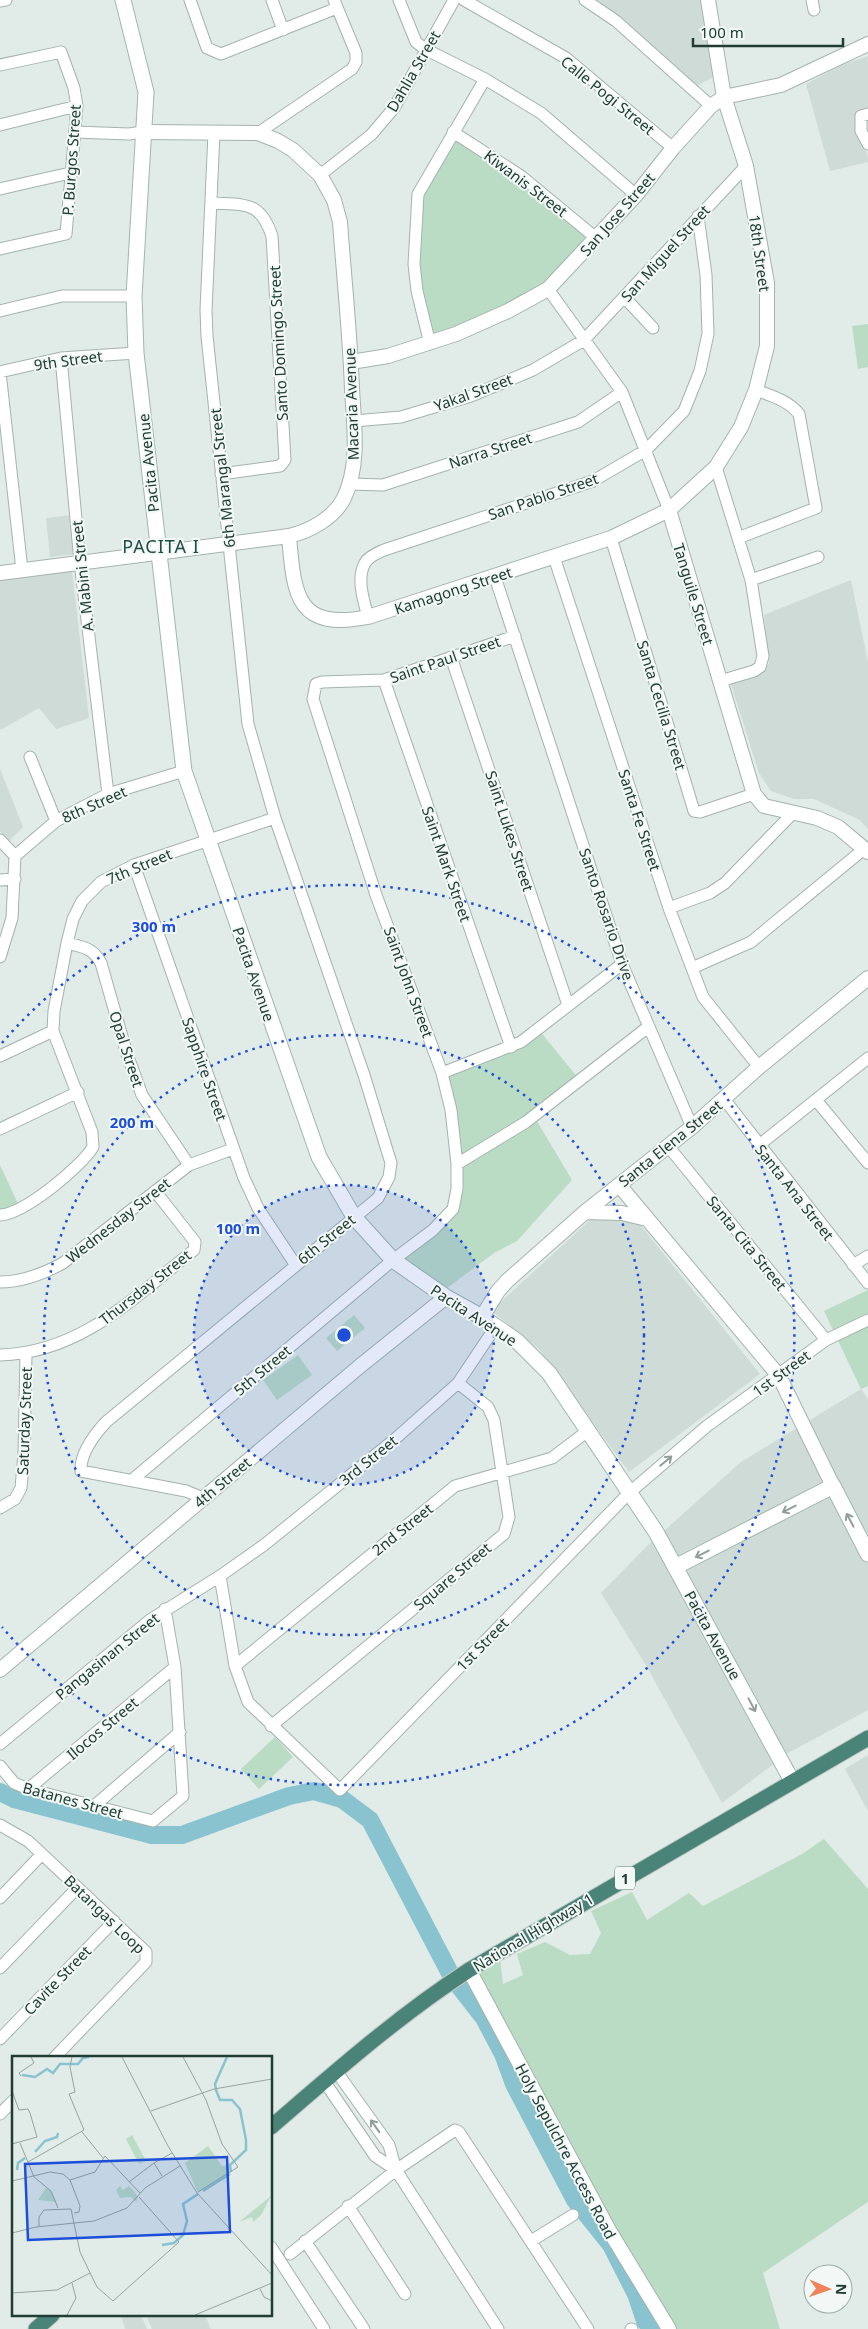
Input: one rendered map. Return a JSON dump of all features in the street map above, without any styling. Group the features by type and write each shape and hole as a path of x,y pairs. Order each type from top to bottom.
{"highway":[{"name":"National Highway 1","path":"272,2126 404,2015 459,1976 868,1738"},
{"path":"36,2329 51,2316"}],"main road":[{"name":"Pacita Avenue","path":"124,0 145,80 146,92 142,132 134,296 136,353 184,771 319,1157 354,1217 393,1260 446,1298 496,1326 517,1341 541,1364 589,1430 656,1532 792,1781"},
{"path":"675,1567 833,1486 868,1554"}],"street":[{"path":"0,1 6,0"},
{"path":"190,0 208,48 221,54 283,30 336,4 356,53 356,62 352,69 258,133"},
{"path":"272,0 283,30"},
{"path":"399,0 416,42 425,49 484,79 541,113 636,195"},
{"name":"Dahlia Street","path":"320,175 371,135 394,108 425,49 454,0"},
{"name":"Calle Pogi Street","path":"464,0 566,58 673,148"},
{"name":"18th Street","path":"669,510 716,467 741,427 756,390 767,346 767,283 746,166 724,97 708,0"},
{"path":"590,1 616,21 711,106"},
{"name":"San Jose Street","path":"351,362 388,356 430,344 508,311 548,288 636,195 673,148 711,106 724,97 781,85 868,44"},
{"name":"P. Burgos Street","path":"0,65 61,52 74,88 77,106 66,234 0,250"},
{"path":"430,344 417,291 414,264 418,194 484,79"},
{"path":"0,126 77,106"},
{"path":"868,114 861,116 861,130 868,144"},
{"path":"75,132 129,134 142,132"},
{"name":"Macaria Avenue","path":"0,573 290,536 317,525 337,509 350,484 355,460 354,421 340,222 334,200 320,175 294,150 258,133 142,132"},
{"name":"Kiwanis Street","path":"454,132 521,176 596,238"},
{"name":"6th Marangal Street","path":"214,133 206,327 248,724 275,818"},
{"name":"San Miguel Street","path":"584,340 746,166"},
{"path":"0,189 70,172"},
{"name":"Santo Domingo Street","path":"211,203 251,206 267,220 272,236 285,460 280,466 221,474"},
{"name":"San Pablo Street","path":"368,617 361,579 365,563 373,555 593,481 646,450 684,411 700,371 708,334 706,275 698,216"},
{"name":"Tanguile Street","path":"548,288 622,392 646,450 669,510 754,794"},
{"path":"0,311 62,296 134,296"},
{"path":"625,298 653,328"},
{"name":"Yakal Street","path":"354,421 401,416 471,396 533,370 584,340"},
{"name":"9th Street","path":"0,372 60,358 136,353"},
{"name":"A. Mabini Street","path":"60,358 80,562 108,794"},
{"path":"0,372 22,570"},
{"path":"738,538 816,508 799,414 786,402 756,390"},
{"name":"Narra Street","path":"350,484 383,485 578,422 622,392"},
{"path":"716,467 751,580 763,656 760,667 754,671 720,681"},
{"name":"Kamagong Street","path":"290,536 292,576 300,601 312,614 330,620 350,621 554,558 611,538 669,510"},
{"name":"Santa Cecilia Street","path":"611,538 694,811 700,812 754,794"},
{"path":"751,580 818,557"},
{"name":"Santa Fe Street","path":"554,558 669,908 702,997 759,1067"},
{"name":"Santo Rosario Drive","path":"495,577 622,964 692,1127"},
{"name":"Saint Paul Street","path":"316,684 322,682 384,680 515,636"},
{"name":"Saint Lukes Street","path":"451,657 568,1005"},
{"name":"Saint Mark Street","path":"384,680 511,1048"},
{"name":"Saint John Street","path":"316,684 314,699 376,895 442,1073 451,1110 457,1164 457,1189 452,1209 433,1230 393,1260"},
{"path":"30,757 56,821"},
{"name":"8th Street","path":"15,856 56,821 108,794 184,771"},
{"path":"692,968 751,942 866,850 838,827 817,818 764,806 754,794"},
{"path":"669,908 710,893 725,883 794,812"},
{"name":"7th Street","path":"53,1032 54,1011 73,919 90,890 101,882 134,865 275,818"},
{"name":"6th Street","path":"203,1498 186,1491 81,1471 80,1463 95,1435 106,1422 295,1264 378,1198 389,1177 390,1163 388,1150 275,818"},
{"path":"0,840 15,856 12,918 0,957"},
{"name":"Sapphire Street","path":"134,865 233,1149 258,1208 295,1264"},
{"path":"0,880 15,878"},
{"name":"Opal Street","path":"67,943 88,948 99,958 127,1054 142,1095 189,1165"},
{"path":"442,1073 511,1048 521,1042 622,964"},
{"name":"Santa Elena Street","path":"482,1317 507,1281 584,1212 692,1127 759,1067 868,978"},
{"path":"457,1164 526,1122 648,1027"},
{"path":"0,1056 53,1032 92,1132 93,1148 82,1161 32,1202 7,1215 0,1215"},
{"path":"758,1146 868,1058"},
{"path":"0,1129 78,1092"},
{"name":"Santa Ana Street","path":"724,1099 758,1146 868,1283"},
{"path":"816,1100 868,1163"},
{"name":"Santa Cita Street","path":"668,1146 826,1340"},
{"name":"Wednesday Street","path":"0,1282 23,1280 42,1274 63,1263 189,1165 233,1149"},
{"path":"618,1185 778,1376 833,1486"},
{"name":"Thursday Street","path":"0,1355 26,1354 75,1336 102,1322 194,1250 195,1242 155,1191"},
{"path":"584,1212 622,1213 647,1219"},
{"path":"853,1265 868,1256"},
{"name":"5th Street","path":"132,1480 393,1260"},
{"name":"4th Street","path":"0,1670 360,1366 446,1298"},
{"name":"1st Street","path":"220,1576 235,1666 248,1702 340,1790 629,1492 707,1426 826,1340 868,1320"},
{"name":"3rd Street","path":"220,1576 264,1545 395,1439 458,1383 496,1326"},
{"name":"Saturday Street","path":"0,1508 14,1499 21,1488 24,1454 26,1354"},
{"name":"Square Street","path":"272,1726 504,1534 509,1517 494,1420 488,1407 458,1383"},
{"name":"2nd Street","path":"235,1666 455,1486 552,1458 589,1430"},
{"name":"Pangasinan Street","path":"0,1744 165,1609 220,1576"},
{"path":"93,1807 180,1732 175,1667 165,1609"},
{"name":"Ilocos Street","path":"28,1789 175,1667"},
{"name":"Batanes Street","path":"0,1766 14,1783 28,1789 153,1821 183,1796 180,1732"},
{"name":"Batangas Loop","path":"1,1826 28,1841 146,1952 146,1962 56,2056"},
{"path":"0,1898 42,1854"},
{"path":"0,1968 77,1888"},
{"name":"Cavite Street","path":"0,2039 114,1921"},
{"name":"Holy Sepulchre Access Road","path":"459,1976 669,2329"},
{"path":"330,2076 375,2156 396,2170"},
{"path":"330,2076 389,2145 396,2170 498,2329"},
{"path":"0,2114 12,2102"},
{"path":"290,2254 348,2206 396,2170 450,2132 459,2132 588,2329"},
{"path":"348,2206 405,2294"},
{"path":"532,2241 574,2215"},
{"path":"305,2242 364,2329"},
{"path":"272,2248 324,2329"}],"shaded area":[{"path":"597,0 703,0 713,77 695,87 596,2"},
{"path":"868,56 868,108 856,115 856,131 868,156 868,162 830,171 806,84 842,65"},
{"path":"72,515 75,554 50,557 46,518"},
{"path":"72,571 89,718 56,729 39,708 0,730 0,580"},
{"path":"851,580 868,662 868,829 860,820 814,799 794,799 771,791 759,773 729,678 769,664 764,615"},
{"path":"0,769 23,827 8,842 0,831"},
{"path":"591,1219 638,1222 760,1374 629,1472 539,1349 491,1311"},
{"path":"861,1389 868,1399 868,1710 788,1753 722,1803 647,1667 601,1593 647,1546 741,1462"},
{"path":"868,1755 868,1811 845,1769"},
{"path":"121,2316 141,2316 147,2329 125,2329"},
{"path":"146,2316 205,2316 211,2329 152,2329"}],"green space":[{"path":"453,132 589,232 565,265 532,291 466,325 432,338 417,291 418,194"},
{"path":"868,324 868,367 858,369 852,326"},
{"path":"539,1030 579,1079 459,1162 448,1075"},
{"path":"535,1118 572,1180 517,1241 494,1253 447,1288 395,1259 454,1209 457,1164"},
{"path":"0,1165 20,1208 0,1215"},
{"path":"868,1290 868,1386 861,1389 824,1311"},
{"path":"354,1315 365,1328 337,1351 326,1338"},
{"path":"298,1355 312,1375 277,1400 263,1380"},
{"path":"275,1737 293,1757 259,1789 241,1769"},
{"path":"824,1839 868,1889 868,2202 763,2273 780,2329 653,2329 645,2321 636,2294 611,2245 578,2192 516,2074 494,2019 466,1985 500,1958 503,1984 523,1975 517,1954 545,1942 570,1955 590,1954 601,1933 591,1911 632,1892 647,1920 689,1893 703,1906 802,1854"}],"waterway":[{"path":"0,1792 14,1799 152,1835 182,1835 289,1796 314,1791 342,1799 370,1820 452,1977 484,2018 503,2054 514,2084 575,2200 611,2245 636,2294 645,2321 653,2329"}],"district":[{"name":"PACITA I","path":"161,546"}]}
